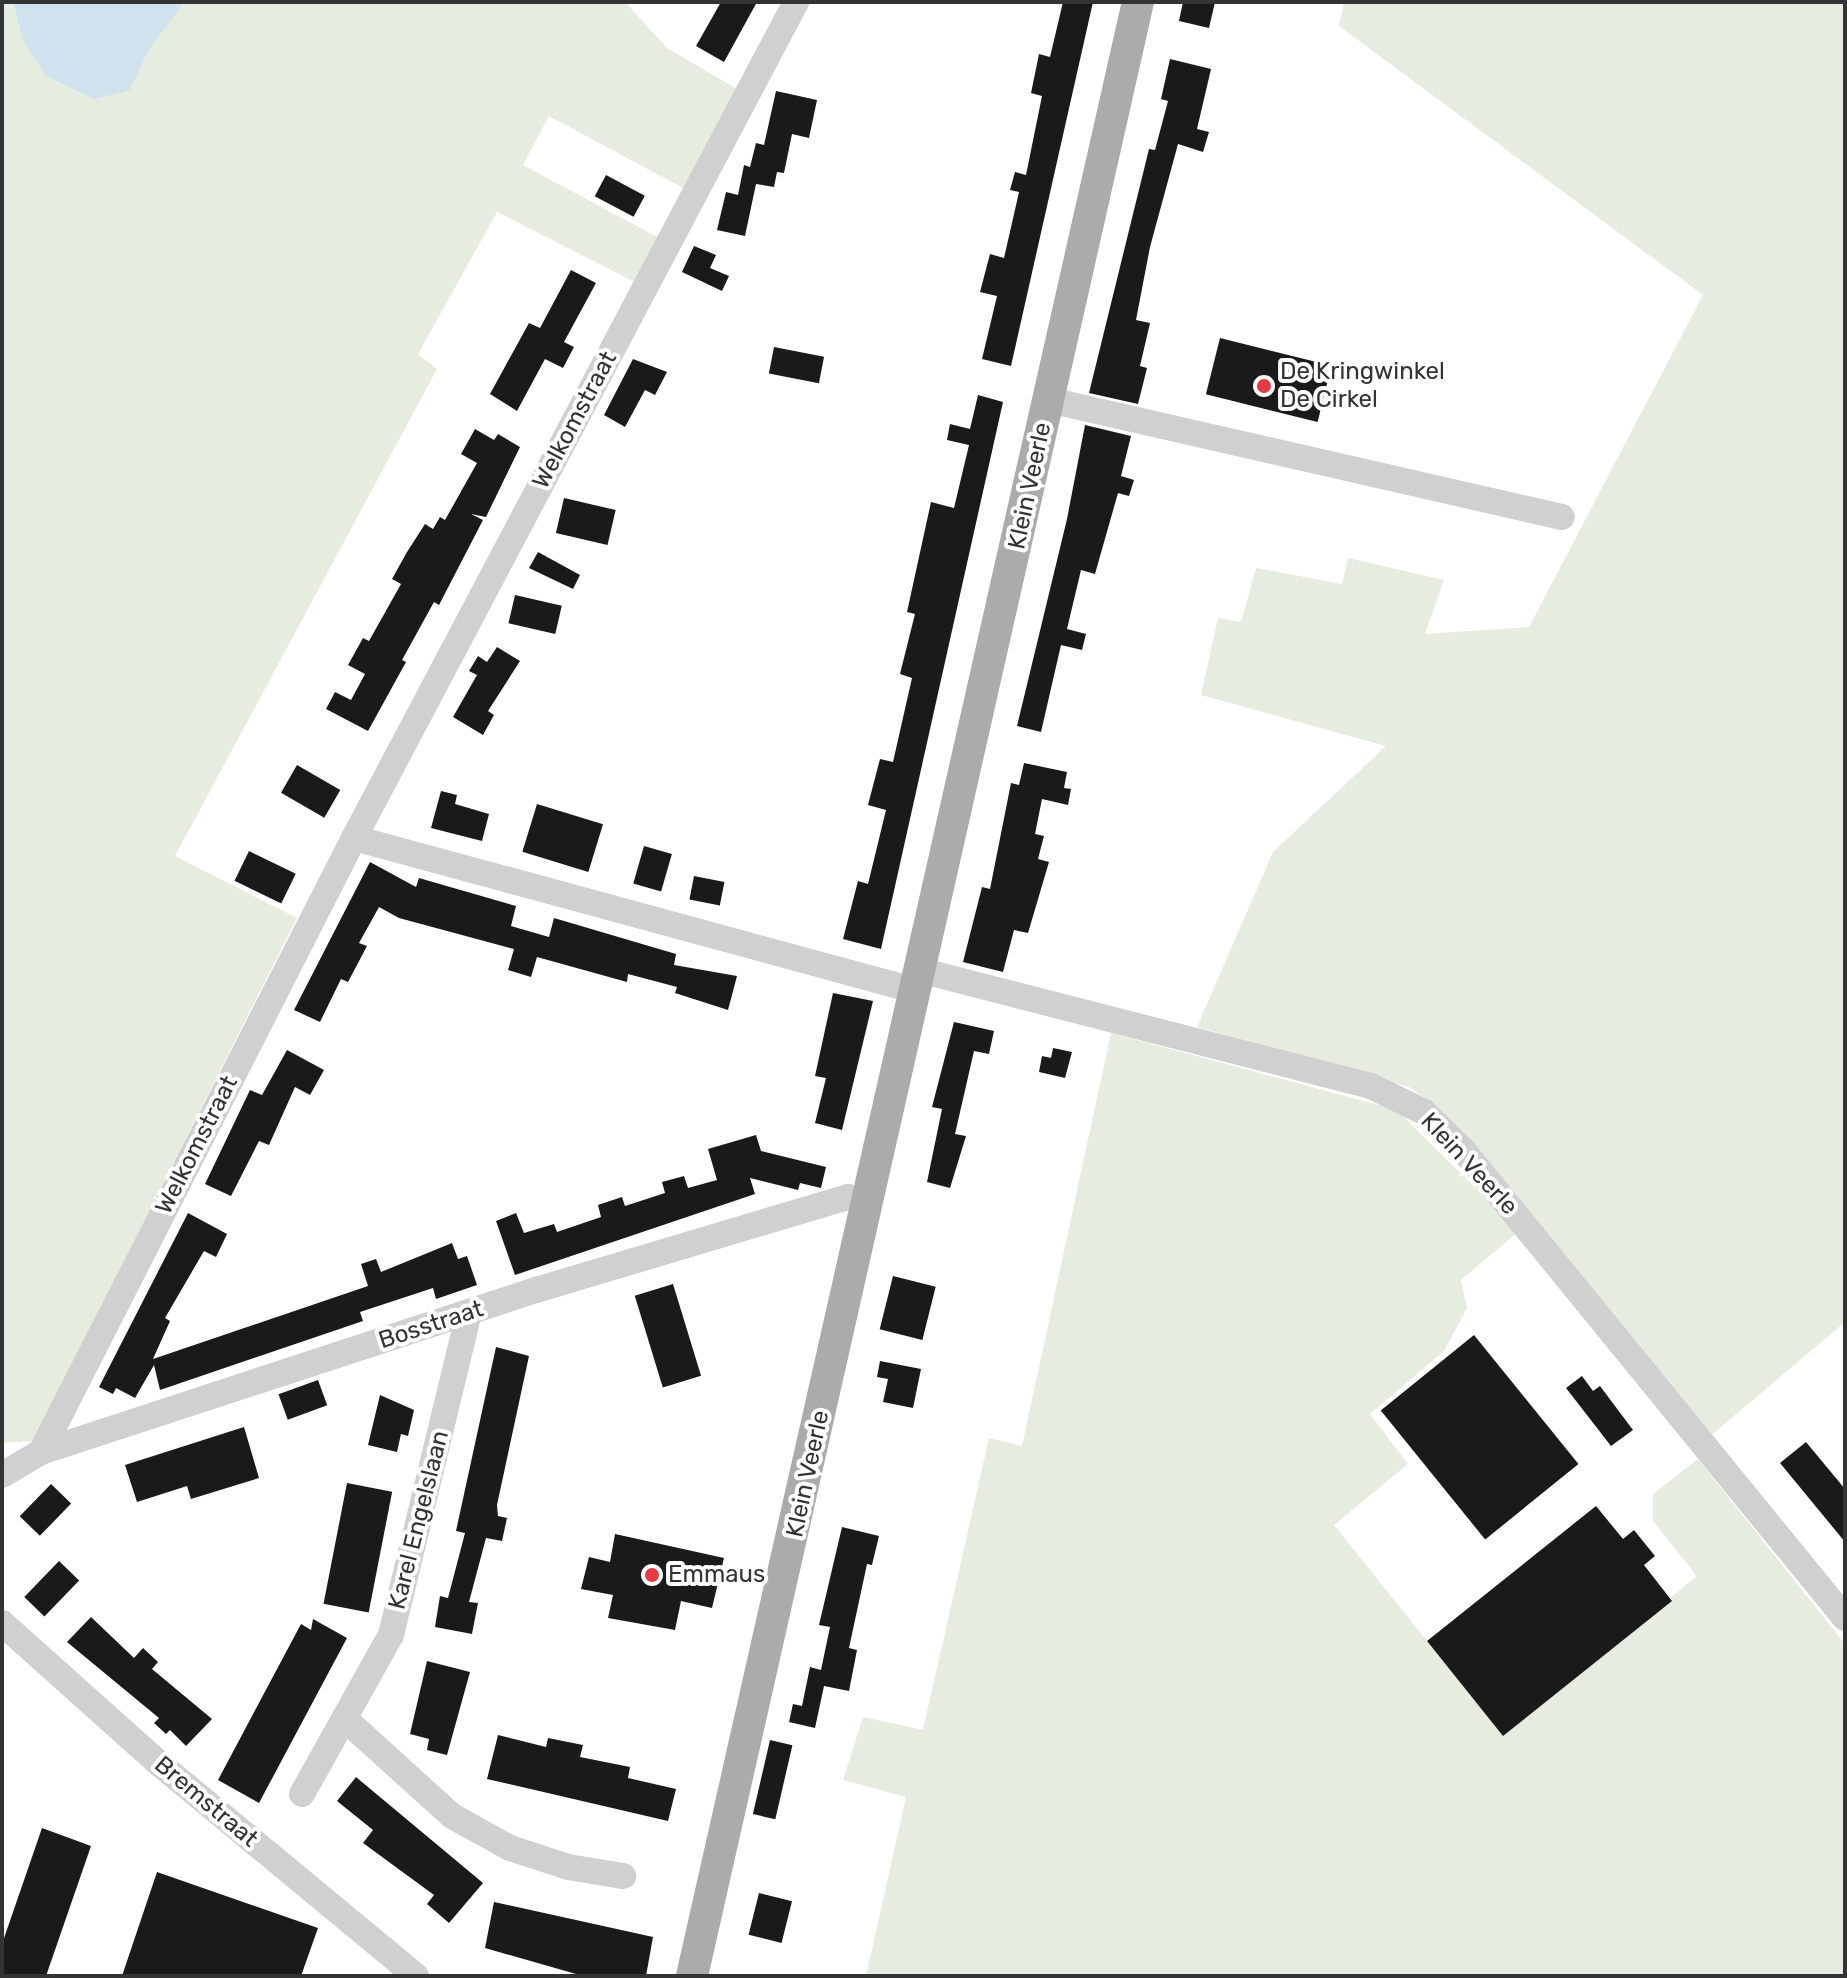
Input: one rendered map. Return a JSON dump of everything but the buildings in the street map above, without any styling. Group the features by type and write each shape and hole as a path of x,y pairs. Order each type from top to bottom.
{"main road":[{"name":"Klein Veerle","path":"692,1976 920,981 1138,2"}],"street":[{"name":"Welkomstraat","path":"41,1452 354,838 796,2"},
{"path":"1049,400 1562,517"},
{"path":"354,838 920,981"},
{"name":"Klein Veerle","path":"920,981 1371,1086 1424,1112 1473,1162 1845,1618"},
{"name":"Bosstraat","path":"2,1475 41,1452 469,1313 848,1197 867,1204"},
{"name":"Karel Engelslaan","path":"302,1794 391,1635 469,1313"},
{"name":"Bremstraat","path":"2,1623 161,1765 416,1976"},
{"path":"345,1719 452,1816 510,1848 568,1867 623,1876"}],"shaded area":[{"path":"2,2 13,2 22,39 130,90 149,48 185,2 625,2 667,48 739,90 685,189 549,116 523,165 659,238 635,282 497,212 418,354 437,369 175,856 297,918 33,1441 2,1443"},
{"path":"1344,2 1845,2 1845,1322 1709,1437 1427,1100 1409,1087 1197,1027 1273,852 1386,746 1201,695 1218,618 1241,622 1256,568 1342,584 1348,558 1444,580 1425,634 1529,627 1703,295 1339,26"},
{"path":"1111,1033 1397,1110 1519,1231 1461,1280 1467,1308 1444,1351 1370,1414 1408,1464 1334,1525 1503,1736 1697,1576 1653,1521 1653,1494 1698,1459 1845,1644 1845,1976 866,1976 906,1797 843,1780 863,1717 923,1730 989,1438 1022,1446"}],"water":[{"path":"13,2 185,2 149,49 130,90 94,99 46,76 22,39"}],"place":[{"name":"De Kringwinkel De Cirkel","path":"1264,386"},
{"name":"Emmaus","path":"652,1575"}]}
